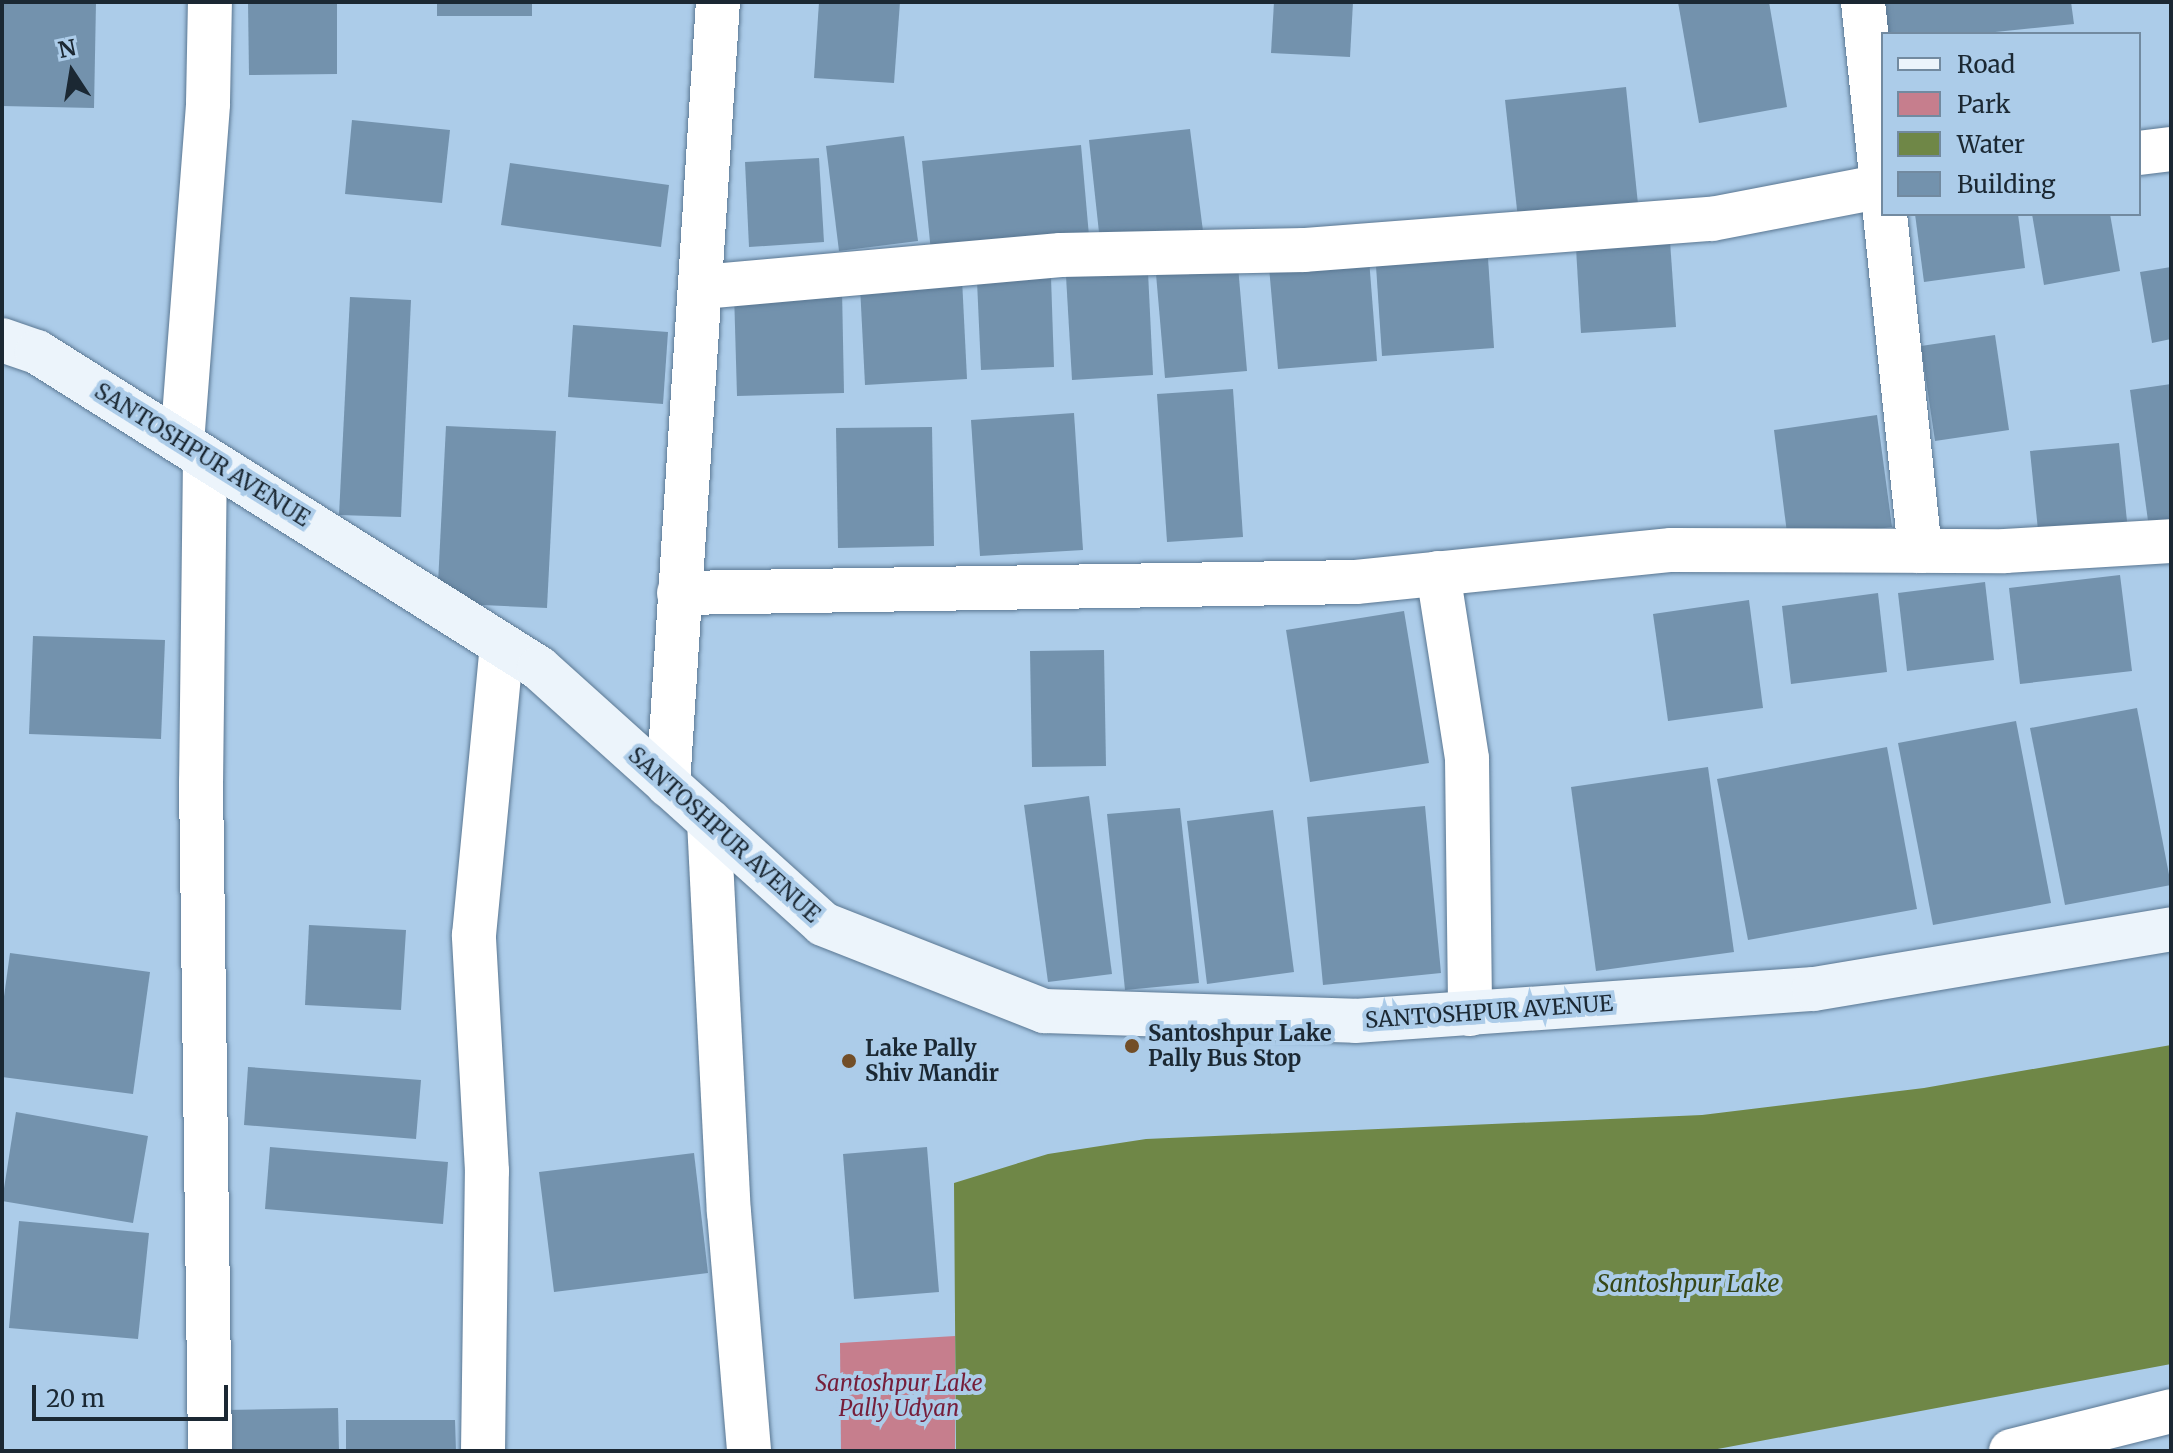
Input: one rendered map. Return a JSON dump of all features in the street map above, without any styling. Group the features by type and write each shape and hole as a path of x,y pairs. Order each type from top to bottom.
{"main road":[{"name":"SANTOSHPUR AVENUE","path":"2,340 37,352 539,668 823,924 1044,1011 1355,1021 1814,989 2171,929"}],"street":[{"path":"210,2 194,450 210,1451"},
{"path":"668,785 718,2"},
{"path":"702,287 1061,255 1305,250 1712,219 1881,186 1863,2"},
{"path":"2141,153 2171,149"},
{"path":"1884,216 1920,551"},
{"path":"679,593 1294,583 1438,573 1671,550 2005,551 2171,541"},
{"path":"1438,573 1467,759 1470,1014"},
{"path":"483,1451 487,1171 474,935 502,645"},
{"path":"709,821 729,1212 749,1451"},
{"path":"2011,1451 2171,1411"}],"green space":[{"name":"Santoshpur Lake Pally Udyan","path":"955,1336 955,1451 841,1451 840,1343"}],"water":[{"name":"Santoshpur Lake","path":"2171,1045 2171,1364 1707,1451 956,1451 954,1183 1048,1154 1146,1139 1702,1115 1924,1088"}],"building":[{"path":"2,2 96,2 94,108 2,106"},
{"path":"248,2 337,2 337,74 249,75"},
{"path":"437,2 532,2 532,16 437,16"},
{"path":"819,2 900,2 894,83 814,78"},
{"path":"1274,2 1353,2 1350,57 1271,53"},
{"path":"1678,2 1769,2 1787,107 1699,123"},
{"path":"1881,2 2071,2 2074,24 1996,32 1885,32"},
{"path":"1626,87 1639,214 1519,228 1505,100"},
{"path":"352,120 450,130 442,203 345,194"},
{"path":"1190,129 1204,239 1101,251 1089,140"},
{"path":"904,136 918,241 839,251 826,146"},
{"path":"1081,145 1089,236 931,252 922,161"},
{"path":"819,158 824,242 749,247 745,162"},
{"path":"510,163 669,185 661,247 501,225"},
{"path":"1915,216 2018,216 2025,268 1924,282"},
{"path":"2032,216 2110,216 2120,271 2044,285"},
{"path":"1670,241 1676,327 1581,333 1576,248"},
{"path":"1488,258 1494,348 1382,356 1376,266"},
{"path":"1369,259 1377,361 1278,369 1269,267"},
{"path":"1238,266 1247,371 1165,378 1156,274"},
{"path":"2171,267 2171,339 2152,343 2140,272"},
{"path":"1148,272 1153,375 1072,380 1066,276"},
{"path":"1051,277 1054,367 981,370 977,281"},
{"path":"962,279 967,379 865,385 860,286"},
{"path":"842,289 844,393 737,396 734,292"},
{"path":"350,297 411,300 401,517 339,515"},
{"path":"573,325 668,332 663,404 568,397"},
{"path":"1995,335 2009,430 1935,441 1921,346"},
{"path":"2171,384 2171,525 2149,528 2130,390"},
{"path":"1233,389 1243,537 1167,542 1157,394"},
{"path":"1074,413 1083,550 980,556 971,420"},
{"path":"1877,415 1892,527 1788,541 1774,430"},
{"path":"446,426 556,431 547,608 437,603"},
{"path":"932,427 934,546 838,548 836,428"},
{"path":"2119,443 2128,531 2039,540 2030,451"},
{"path":"2120,575 2132,671 2020,684 2009,588"},
{"path":"1985,582 1994,660 1907,671 1898,593"},
{"path":"1878,593 1887,672 1791,684 1782,606"},
{"path":"1749,600 1763,708 1668,721 1653,614"},
{"path":"1404,611 1429,763 1310,782 1286,630"},
{"path":"33,636 165,640 161,739 29,734"},
{"path":"1104,650 1106,766 1032,767 1030,651"},
{"path":"2137,708 2171,885 2065,905 2030,728"},
{"path":"2016,721 2051,903 1933,925 1898,743"},
{"path":"1887,747 1917,909 1748,940 1717,779"},
{"path":"1708,767 1734,952 1596,971 1571,787"},
{"path":"1089,796 1112,974 1048,982 1024,805"},
{"path":"1425,806 1441,973 1323,985 1307,817"},
{"path":"1180,808 1199,983 1125,990 1107,814"},
{"path":"1273,810 1294,972 1207,984 1187,821"},
{"path":"309,925 406,930 401,1010 305,1005"},
{"path":"10,953 150,972 133,1094 2,1077 2,1011"},
{"path":"248,1067 421,1080 416,1139 244,1125"},
{"path":"16,1112 148,1136 133,1223 2,1201"},
{"path":"270,1147 448,1162 443,1224 265,1209"},
{"path":"927,1147 939,1292 854,1299 843,1154"},
{"path":"694,1153 708,1273 554,1292 539,1172"},
{"path":"19,1221 149,1233 138,1339 9,1328"},
{"path":"338,1408 339,1451 226,1451 225,1410"},
{"path":"346,1420 455,1420 456,1451 346,1451"}],"place":[{"name":"Santoshpur Lake Pally Bus Stop","path":"1132,1046"},
{"name":"Lake Pally Shiv Mandir","path":"849,1061"}]}
